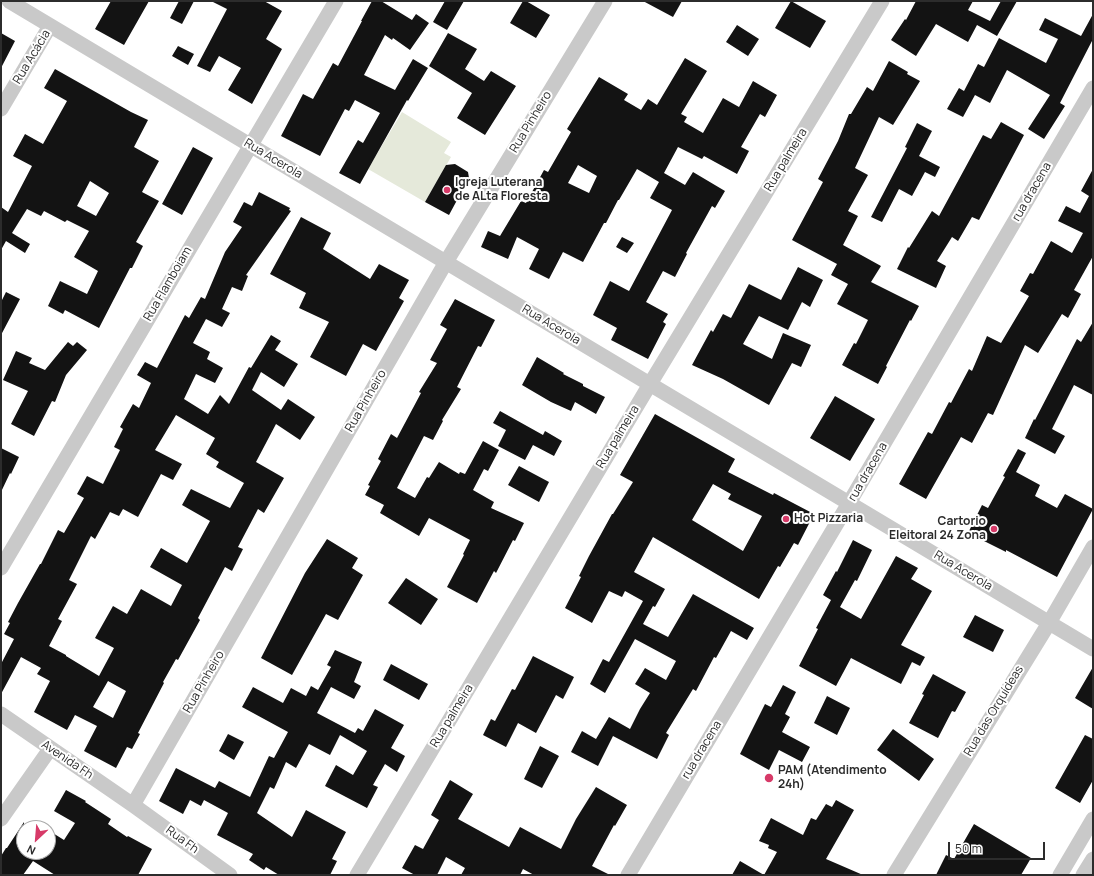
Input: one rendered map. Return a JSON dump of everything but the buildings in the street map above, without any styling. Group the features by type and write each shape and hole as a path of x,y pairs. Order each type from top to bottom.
{"street":[{"name":"Rua Acerola","path":"9,1 1093,649"},
{"name":"Rua Flamboiam","path":"1,568 336,1"},
{"name":"Rua Pinheiro","path":"133,805 446,262 605,1"},
{"name":"Rua palmeira","path":"357,875 650,384 882,1"},
{"name":"Rua Acácia","path":"1,109 50,26"},
{"name":"rua dracena","path":"628,875 1093,88"},
{"name":"Rua das Orquídeas","path":"894,875 1049,623 1093,547"},
{"name":"Avenida Fh","path":"1,714 133,805"},
{"path":"1,819 50,748"},
{"name":"Rua Fh","path":"133,805 230,875"},
{"path":"1060,875 1093,819"},
{"path":"1083,875 1093,859"}],"shaded area":[{"path":"402,112 451,142 444,153 451,157 425,202 368,169"}],"place":[{"name":"Igreja Luterana de ALta Floresta","path":"447,190"},
{"name":"Hot Pizzaria","path":"786,519"},
{"name":"Cartorio Eleitoral 24 Zona","path":"994,529"},
{"name":"PAM (Atendimento 24h)","path":"769,778"}]}
